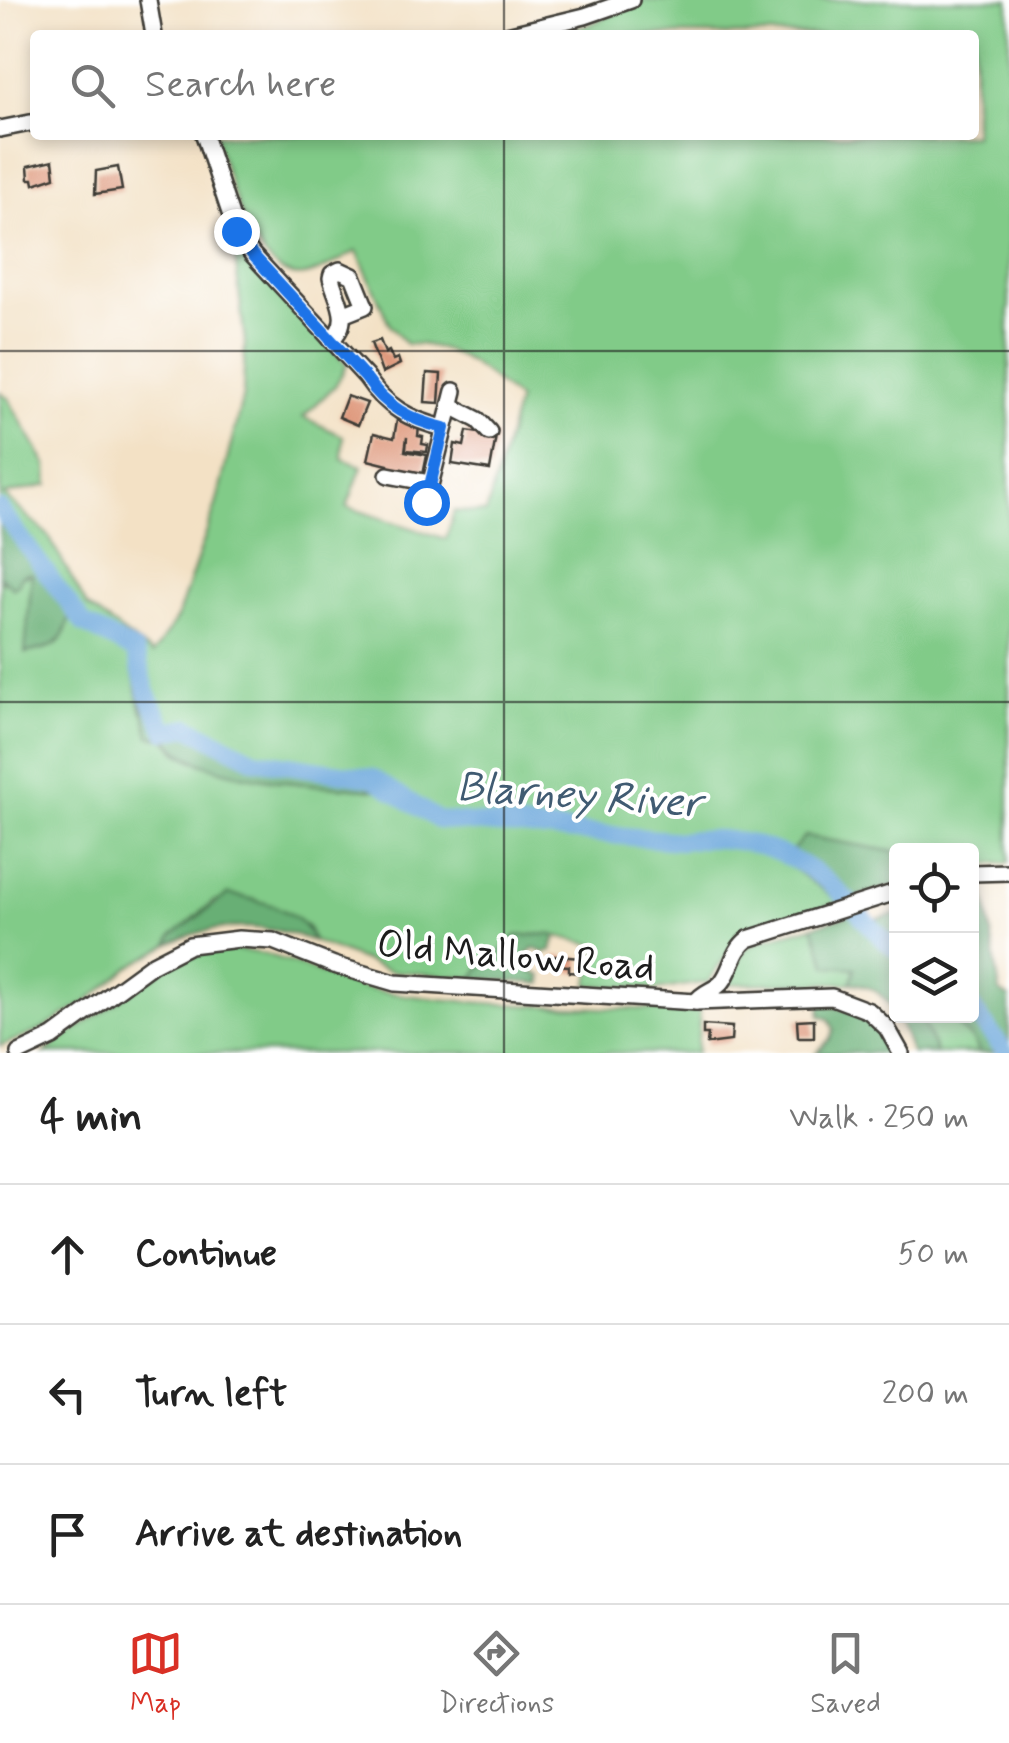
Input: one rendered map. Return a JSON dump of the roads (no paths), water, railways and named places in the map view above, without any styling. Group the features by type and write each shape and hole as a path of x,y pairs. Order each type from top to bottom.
{"street":[{"path":"148,0 153,30"},
{"path":"528,30 632,0"},
{"path":"0,129 30,123"},
{"path":"206,140 236,231 252,254 377,394 401,414 444,428"},
{"path":"331,340 338,334 344,314"},
{"path":"426,502 452,398 489,432"},
{"path":"388,475 430,483"},
{"path":"979,873 1009,872"},
{"path":"696,1002 703,992 721,983 734,953 748,940 889,894"},
{"name":"Old Mallow Road","path":"19,1053 53,1037 153,964 190,946 239,939 272,942 395,983 696,1002 808,997 847,1000 876,1016 901,1053"}],"waterway":[{"name":"Blarney River","path":"0,509 84,624 135,651 147,693 166,731 189,727 255,760 373,778 438,820 681,841 722,839 763,847 819,875 889,943"},
{"name":"Blarney River","path":"979,1017 1006,1053"}]}
